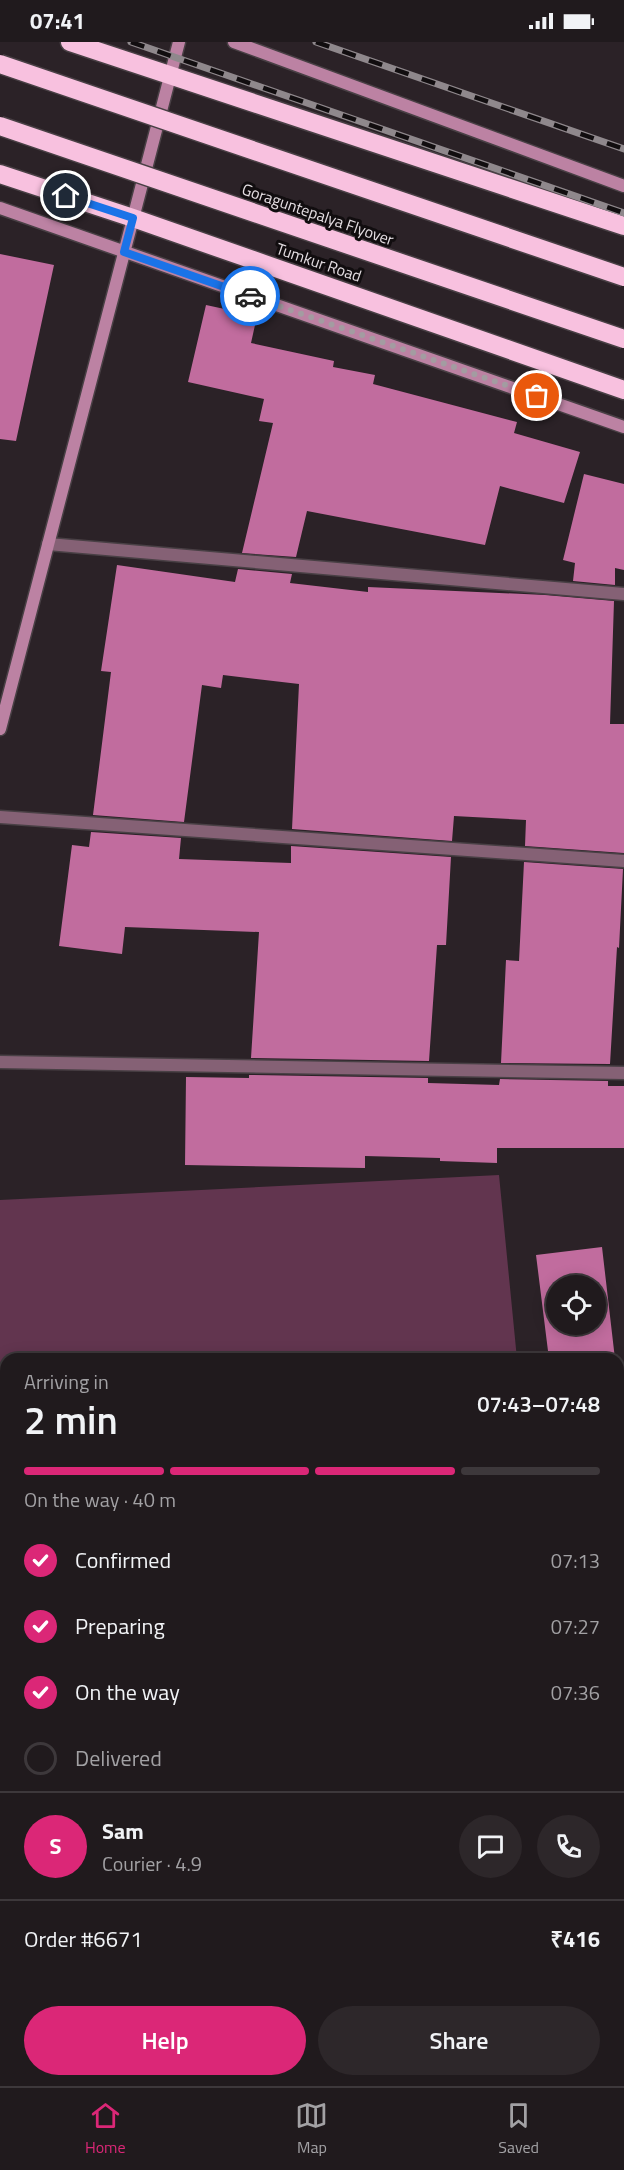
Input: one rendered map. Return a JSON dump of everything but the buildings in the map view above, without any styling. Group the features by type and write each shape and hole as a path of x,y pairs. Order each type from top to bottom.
{"highway":[{"path":"70,42 624,226"},
{"path":"0,64 624,277"},
{"name":"Goraguntepalya Flyover","path":"0,126 624,339"},
{"name":"Tumkur Road","path":"0,174 133,218 624,390"}],"street":[{"path":"0,729 179,42"},
{"path":"234,42 624,186"},
{"path":"0,208 624,427"},
{"path":"48,544 624,594"},
{"path":"0,817 624,861"},
{"path":"0,1062 624,1073"}],"shaded area":[{"path":"499,1175 516,1353 0,1353 0,1200"}],"railway":[{"path":"131,42 624,213"},
{"path":"316,42 624,149"}],"way so far":[{"path":"250,296 537,396"}],"route":[{"path":"66,196 133,218 124,252 250,296"}]}
